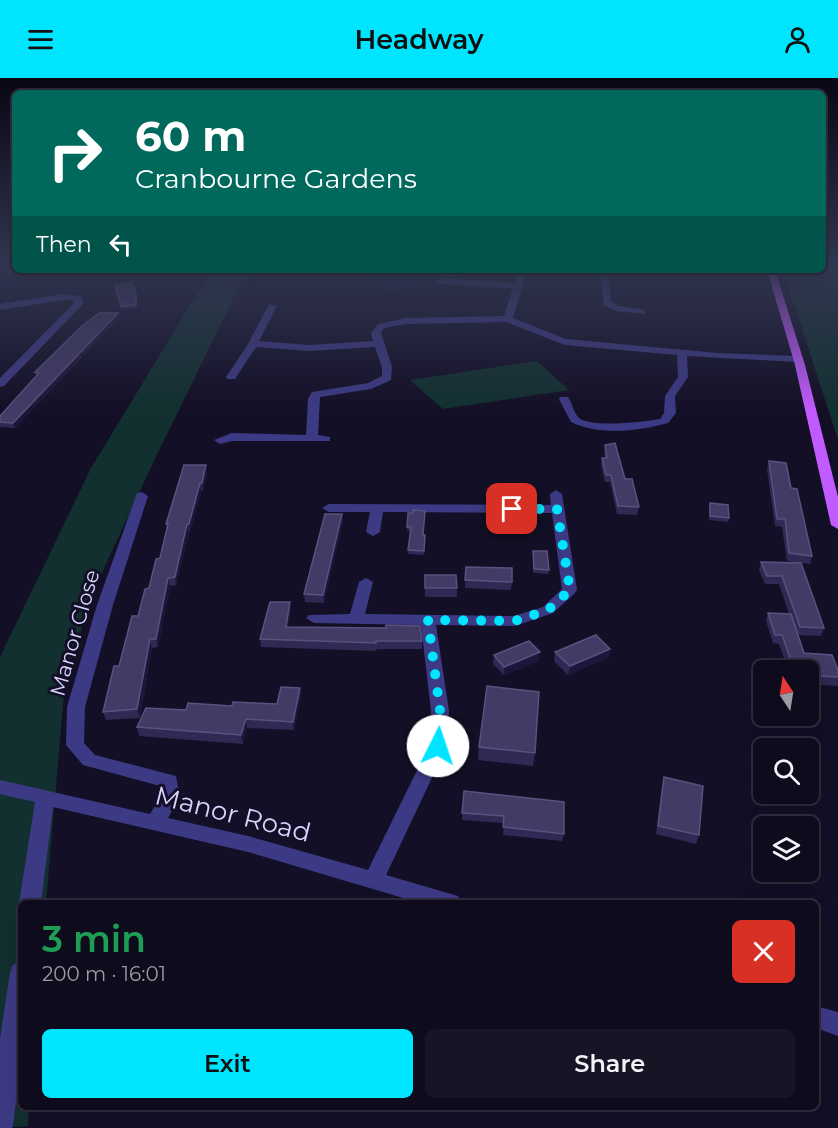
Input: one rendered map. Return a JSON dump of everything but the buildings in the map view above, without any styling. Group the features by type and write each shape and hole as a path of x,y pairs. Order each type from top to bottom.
{"main road":[{"path":"786,313 838,525"}],"street":[{"path":"0,384 69,313"},
{"path":"231,377 253,344 268,313"},
{"path":"508,319 510,313"},
{"path":"312,439 313,399 316,394 371,386 387,378 388,370 377,344 377,329 387,324 508,319 523,327 565,342 727,357 797,359"},
{"path":"253,344 309,348 377,344"},
{"path":"564,399 574,417 585,424 648,424 664,421 670,413 670,396 683,377 682,352"},
{"path":"220,440 241,437 326,439"},
{"name":"Manor Close","path":"142,496 105,605 76,706 75,745 89,760 169,781 171,797 155,823"},
{"path":"314,618 515,621 548,610 570,590 556,501 377,509 329,508"},
{"path":"373,532 377,509"},
{"path":"356,619 366,582"},
{"path":"373,881 438,746 440,711 428,620"},
{"name":"Manor Road","path":"0,787 248,844 440,900"},
{"path":"30,900 45,797"},
{"path":"0,1126 18,994"},
{"path":"819,1018 838,1024"}],"green space":[{"path":"185,313 226,313 93,592 65,682 46,900 18,900 18,1110 29,1110 28,1126 0,1128 0,657 91,468"},
{"path":"797,313 838,313 838,440"},
{"path":"537,361 569,390 443,409 410,380"}],"route":[{"path":"438,746 440,711 428,620 515,621 548,610 570,590 557,509 512,509"}]}
